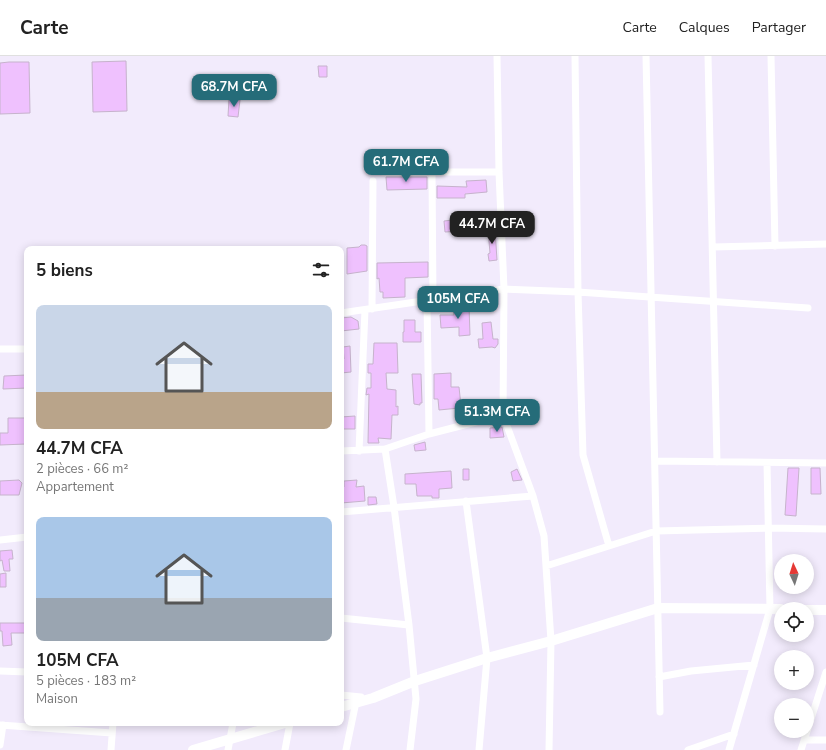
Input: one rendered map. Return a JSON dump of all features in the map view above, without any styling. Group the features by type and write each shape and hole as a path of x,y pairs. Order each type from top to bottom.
{"street":[{"path":"497,56 499,172 504,289 503,415 533,496 544,536 551,641 549,750"},
{"path":"575,56 582,455 609,546"},
{"path":"646,56 660,712"},
{"path":"708,56 717,462"},
{"path":"771,56 775,246"},
{"path":"383,172 499,172"},
{"path":"429,434 432,172"},
{"path":"359,451 368,309 373,181"},
{"path":"713,247 826,244"},
{"path":"344,313 504,289 652,296 808,308"},
{"path":"0,350 24,349"},
{"path":"344,451 385,449 429,434 503,415"},
{"path":"385,449 409,625 416,699 410,750"},
{"path":"655,461 826,463"},
{"path":"729,750 770,609 768,463"},
{"path":"344,512 533,496"},
{"path":"466,501 488,658 479,750"},
{"path":"546,566 656,531 769,528 826,529"},
{"path":"0,540 24,537"},
{"path":"344,706 356,700 373,698 414,682 488,658 551,641 658,608 774,609"},
{"path":"814,610 826,610"},
{"path":"344,618 409,625"},
{"path":"659,677 692,671 754,665"},
{"path":"0,670 24,672"},
{"path":"802,750 826,672"},
{"path":"344,696 356,700"},
{"path":"346,750 356,700"},
{"path":"0,745 2,725 112,733"},
{"path":"111,750 113,726"},
{"path":"228,750 231,739 232,726"},
{"path":"193,750 275,726"},
{"path":"285,750 289,726"},
{"path":"688,750 734,734"},
{"path":"805,740 826,740"}],"building":[{"path":"126,61 127,111 93,112 92,62"},
{"path":"29,62 30,113 0,114 0,63"},
{"path":"318,66 327,66 327,77 319,77"},
{"path":"229,99 240,100 238,117 228,116"},
{"path":"386,177 427,177 427,189 387,190"},
{"path":"486,180 487,192 465,194 465,198 437,198 437,186 467,187 466,181"},
{"path":"461,219 462,231 445,232 444,221"},
{"path":"495,229 497,260 489,261 488,254 490,253 488,230"},
{"path":"361,245 367,246 367,271 347,274 347,248 359,247"},
{"path":"428,262 428,277 405,278 405,297 383,298 383,292 380,292 379,278 377,279 377,263"},
{"path":"469,306 470,335 459,336 459,327 441,328 440,315 454,315 453,307"},
{"path":"351,317 358,321 359,329 344,331 344,318"},
{"path":"404,320 415,320 415,332 421,332 421,342 403,342"},
{"path":"491,322 493,339 498,339 498,344 495,348 479,348 478,339 483,339 482,323"},
{"path":"374,343 397,343 398,373 386,373 387,389 396,390 396,407 398,406 398,415 392,415 391,439 378,438 379,443 368,443 369,394 366,395 367,388 371,388 371,373 368,373 368,364 373,364"},
{"path":"350,346 351,372 344,373 344,347"},
{"path":"451,373 451,387 459,387 461,406 458,407 459,408 439,410 438,399 434,399 434,374"},
{"path":"412,374 421,374 422,403 420,403 420,405 414,404"},
{"path":"24,375 24,388 3,389 4,376"},
{"path":"494,408 495,412 483,415 482,411"},
{"path":"355,416 355,429 344,429 344,417"},
{"path":"8,418 24,418 24,444 0,445 0,433 8,433"},
{"path":"502,427 504,437 490,438 490,428"},
{"path":"425,442 426,450 415,451 414,445"},
{"path":"788,468 799,468 796,516 785,515"},
{"path":"811,468 820,468 821,494 811,494"},
{"path":"463,469 469,469 469,480 463,480"},
{"path":"517,469 522,480 513,481 511,472"},
{"path":"451,471 452,488 439,489 439,498 432,498 432,496 417,496 416,484 405,484 405,474"},
{"path":"19,480 22,483 19,495 0,495 0,481"},
{"path":"357,480 356,487 364,486 365,501 344,503 344,481"},
{"path":"368,497 376,497 377,504 368,505"},
{"path":"12,550 13,559 9,559 10,571 4,571 2,560 0,561 0,551"},
{"path":"6,573 6,587 0,587 0,574"},
{"path":"0,623 24,623 24,633 11,633 12,645 3,646 2,631 0,631"}]}
